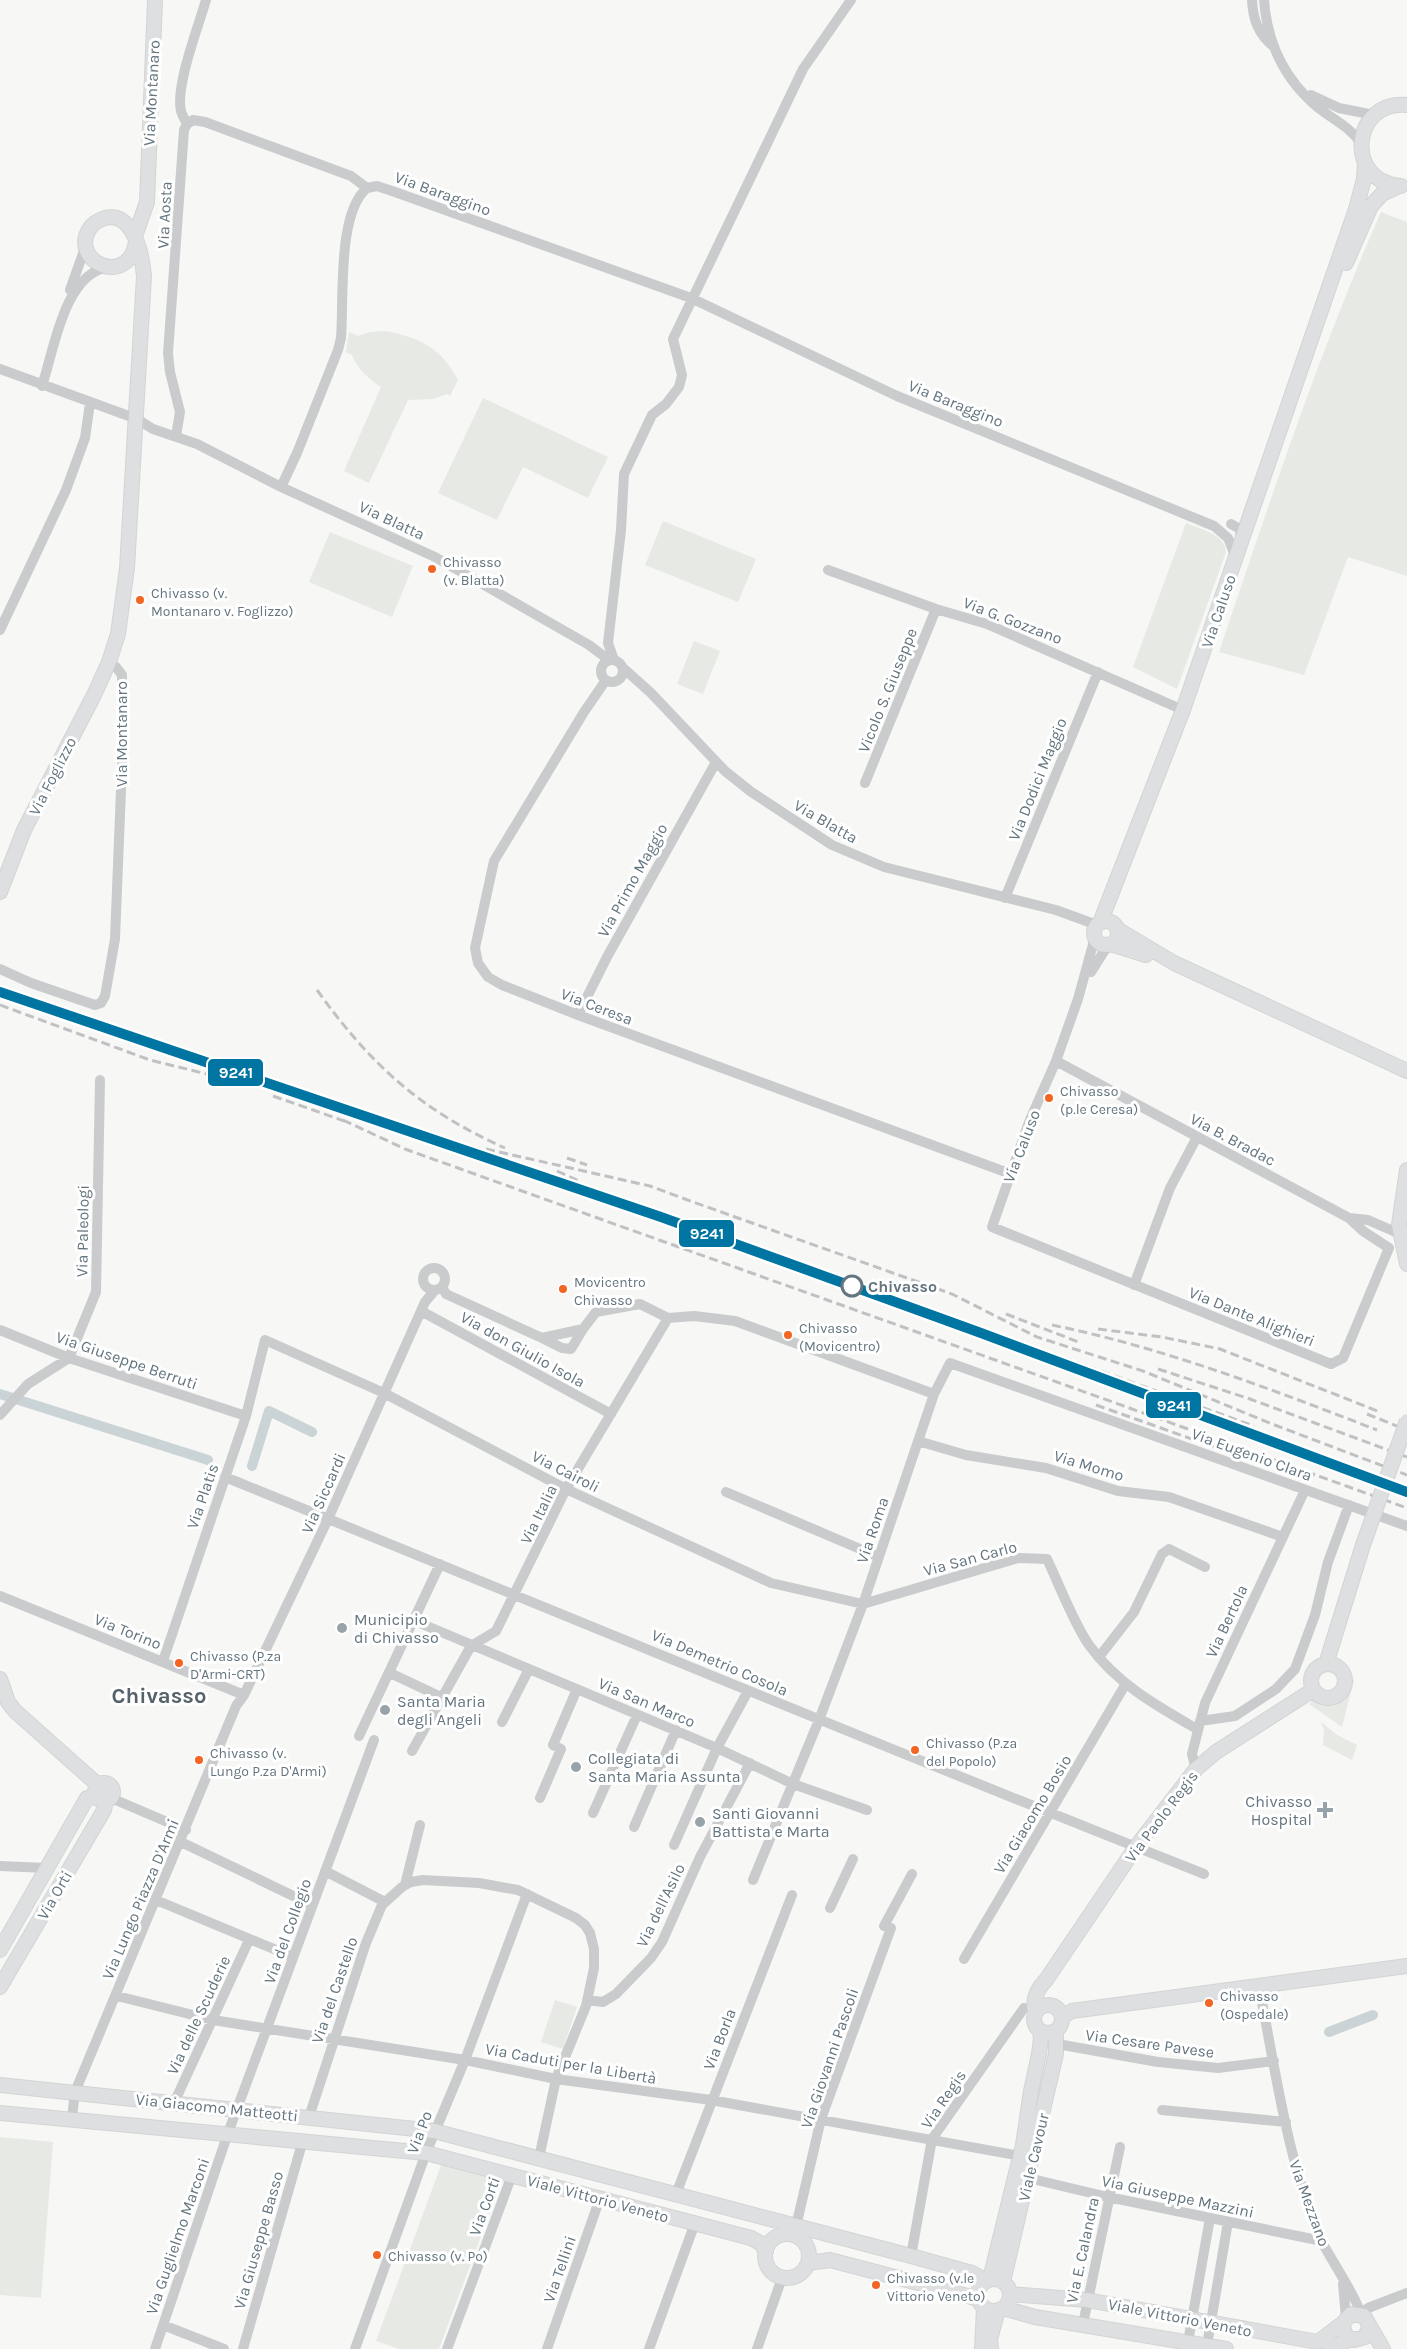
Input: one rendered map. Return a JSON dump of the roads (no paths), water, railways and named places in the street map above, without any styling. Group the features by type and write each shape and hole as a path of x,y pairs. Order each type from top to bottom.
{"main road":[{"name":"Via Montanaro","path":"109,662 118,634 124,599 137,419 143,269 135,239 147,202 155,0"},
{"path":"1403,186 1381,180 1369,170 1365,163 1361,143 1363,133 1374,115 1385,108 1406,104"},
{"name":"Via Caluso","path":"1097,929 1183,710 1251,516 1356,209 1364,179 1365,163"},
{"name":"Via Montanaro","path":"115,218 127,216 139,208 147,186"},
{"name":"Via Caluso","path":"1315,327 1371,206 1382,194 1403,186"},
{"path":"114,266 130,258 135,239 126,222 115,218 102,219 94,223 86,237 86,245 93,260 134,273 142,291"},
{"name":"Via Foglizzo","path":"0,892 24,830 109,662"},
{"name":"Via Caluso","path":"1113,892 1116,928"},
{"path":"1174,963 1100,944 1097,929 1106,921 1174,963 1407,1071"},
{"path":"1109,945 1116,939 1116,928"},
{"path":"1407,1170 1399,1225 1407,1264"},
{"path":"1326,1664 1363,1545 1407,1421"},
{"path":"1326,1664 1337,1667 1345,1675 1345,1687 1333,1698 1322,1697 1313,1690 1311,1679 1313,1674 1316,1669 1326,1664"},
{"path":"0,1679 8,1702 15,1711 103,1795"},
{"name":"Via Paolo Regis","path":"1030,2011 1036,1995 1136,1847 1196,1769 1215,1752 1313,1690"},
{"name":"Via Orti","path":"0,1950 87,1798 103,1795 104,1810 0,1987"},
{"path":"1040,2031 1048,2034 1072,2011 1407,1966"},
{"path":"1046,1980 1047,1991 1058,2025"},
{"path":"1030,2011 1047,2005 1058,2025"},
{"name":"Viale Cavour","path":"998,2284 1039,2054 1040,2031 1030,2011"},
{"name":"Viale Cavour","path":"998,2284 1028,2178 1058,2025"},
{"name":"Via Giacomo Matteotti","path":"0,2085 435,2131"},
{"name":"Via Giacomo Matteotti","path":"0,2113 426,2152"},
{"name":"Viale Vittorio Veneto","path":"435,2131 774,2220 795,2233 812,2229 972,2273 998,2284 1318,2342 1344,2320"},
{"name":"Viale Vittorio Veneto","path":"426,2152 751,2238 760,2243 766,2251"},
{"path":"795,2233 809,2252 808,2263 801,2274 782,2278 770,2270 765,2258 766,2251 775,2238 795,2233"},
{"name":"Viale Vittorio Veneto","path":"808,2263 830,2260 1035,2317 1226,2349"},
{"path":"991,2306 1007,2304 998,2284 979,2289 991,2306 991,2349"},
{"path":"982,2349 991,2306"},
{"path":"1344,2320 1351,2314 1360,2314"},
{"name":"Via Mezzano","path":"1360,2314 1367,2320 1369,2328 1383,2349"},
{"name":"Via Mezzano","path":"1344,2320 1343,2332 1354,2339"},
{"path":"1330,2349 1365,2337 1369,2328"},
{"path":"1354,2339 1374,2349"}],"street":[{"name":"Via Aosta","path":"176,436 180,412 170,372 168,353 184,130 187,124 181,110 181,92 206,0"},
{"path":"615,662 602,665 603,676 612,682 619,679 622,674 608,643 621,530 624,474 652,415 666,404 678,387 682,375 673,339 691,298 802,69 851,0"},
{"path":"1252,0 1255,21 1262,38 1273,46"},
{"path":"1264,0 1273,46 1284,70 1316,106 1349,129 1361,143"},
{"path":"1300,90 1339,108 1374,115"},
{"name":"Via Baraggino","path":"187,124 194,120 205,122 351,176 367,188 377,186 395,192 691,298 897,396 1222,527 1234,535 1245,532"},
{"path":"281,487 338,350 341,338 348,221 356,200 367,188"},
{"path":"65,310 66,299 86,245"},
{"path":"42,386 65,310 72,296 94,270 114,266"},
{"name":"Via Blatta","path":"0,369 137,419 153,429 196,444 281,487 435,557 615,662 651,693 717,762 750,791 804,828 841,849 884,867 1056,910 1097,929"},
{"path":"0,630 66,490 85,438 90,403"},
{"path":"1236,558 1222,527 1251,516"},
{"name":"Via G. Gozzano","path":"828,570 936,609 987,624 1183,710"},
{"name":"Vicolo S. Giuseppe","path":"864,783 936,609"},
{"name":"Via Blatta","path":"580,641 596,660 603,676"},
{"name":"Via Montanaro","path":"0,969 31,983 95,1005 101,1003 105,996 115,939 122,742 122,675 109,662"},
{"name":"Via Dodici Maggio","path":"1005,898 1098,672"},
{"name":"Via Ceresa","path":"603,676 584,712 494,861 475,948 478,963 488,976 502,985 578,1015 1011,1174"},
{"name":"Via Primo Maggio","path":"578,1015 612,948 717,762"},
{"name":"Via Caluso","path":"992,1227 1029,1122 1056,1061 1078,999 1097,929"},
{"name":"Via Caluso","path":"1078,999 1099,956 1109,945"},
{"name":"Via B. Bradac","path":"1056,1061 1349,1218 1368,1220 1400,1234"},
{"name":"Via Paleologi","path":"69,1358 96,1292 100,1080"},
{"path":"1134,1285 1170,1188 1197,1137"},
{"name":"Via Dante Alighieri","path":"992,1227 1331,1364 1343,1358 1389,1248 1363,1231 1349,1218"},
{"name":"Via Siccardi","path":"244,1695 328,1519 423,1306 434,1287 542,1338"},
{"path":"542,1338 562,1348 571,1349 596,1312 640,1304 668,1318 694,1316 735,1321 934,1394"},
{"name":"Via don Giulio Isola","path":"423,1306 611,1414"},
{"name":"Via Italia","path":"471,1646 496,1631 566,1489 668,1318"},
{"path":"542,1338 583,1329"},
{"name":"Via Giuseppe Berruti","path":"0,1330 69,1358 246,1416"},
{"name":"Via Cairoli","path":"266,1340 384,1394 566,1489 771,1582 863,1604"},
{"name":"Via Platis","path":"163,1661 246,1416 266,1340"},
{"path":"0,1415 28,1384 69,1358"},
{"name":"Via Eugenio Clara","path":"934,1394 947,1366 955,1363 1407,1526"},
{"name":"Via Roma","path":"819,1720 863,1604 934,1394"},
{"name":"Via Momo","path":"918,1441 966,1455 1046,1468 1118,1491 1169,1497 1283,1537"},
{"name":"Via Demetrio Cosola","path":"225,1477 516,1594 819,1720 1204,1874"},
{"name":"Via Bertola","path":"1196,1769 1192,1754 1205,1703 1305,1490"},
{"path":"726,1492 879,1557"},
{"path":"1198,1725 1235,1716 1276,1689 1295,1669 1315,1615 1328,1562 1349,1505"},
{"path":"1099,1657 1134,1612 1162,1554 1169,1549 1205,1567"},
{"name":"Via San Carlo","path":"863,1604 1018,1558 1047,1559 1088,1644 1099,1657 1125,1685 1198,1725"},
{"path":"360,1736 440,1564"},
{"name":"Via Torino","path":"0,1596 244,1695"},
{"name":"Via San Marco","path":"415,1621 676,1730 793,1784 867,1810"},
{"path":"412,1751 471,1646"},
{"path":"502,1722 529,1669"},
{"path":"390,1673 441,1697"},
{"name":"Via Giacomo Bosio","path":"964,1959 1125,1685"},
{"path":"540,1798 561,1749 552,1745 577,1689"},
{"path":"674,1845 717,1748 748,1691"},
{"name":"Via Lungo Piazza D'Armi","path":"72,2118 75,2092 186,1830 227,1725 244,1695"},
{"path":"593,1813 637,1715"},
{"path":"753,1880 819,1720"},
{"path":"634,1827 676,1730"},
{"name":"Via del Collegio","path":"228,2133 374,1740"},
{"name":"Via dell'Asilo","path":"587,2000 603,2002 616,1994 651,1958 662,1942 700,1857 750,1763"},
{"path":"103,1795 186,1830"},
{"path":"420,1825 405,1885 423,1880 501,1886 527,1894 576,1918 591,1933 594,1968 587,2000 556,2079 539,2158"},
{"path":"181,1842 312,1905"},
{"path":"830,1908 853,1859"},
{"path":"0,1866 47,1868"},
{"path":"325,1871 385,1902"},
{"name":"Via Giovanni Pascoli","path":"795,2233 821,2119 887,1927 912,1874"},
{"name":"Via del Castello","path":"309,2117 366,1943 385,1902 392,1893 405,1885"},
{"name":"Via Po","path":"355,2349 426,2152 465,2060 527,1894"},
{"name":"Via Borla","path":"676,2194 792,1895"},
{"path":"156,1900 293,1957"},
{"name":"Via delle Scuderie","path":"174,2103 249,1940"},
{"name":"Via Mezzano","path":"1259,1987 1295,2167 1322,2241 1359,2306 1360,2314"},
{"name":"Via Caduti per la Libertà","path":"117,1996 213,2020 465,2060 556,2079 711,2100 1021,2156"},
{"name":"Via Regis","path":"911,2256 932,2139 1030,2011"},
{"name":"Via Cesare Pavese","path":"1058,2025 1158,2062 1218,2068 1274,2061"},
{"path":"1162,2110 1286,2122"},
{"name":"Via Guglielmo Marconi","path":"155,2349 228,2133"},
{"name":"Via Giuseppe Basso","path":"243,2349 303,2140"},
{"name":"Via E. Calandra","path":"1083,2324 1120,2147"},
{"name":"Via Corti","path":"447,2349 512,2175"},
{"name":"Via Giuseppe Mazzini","path":"1028,2178 1108,2198 1322,2241"},
{"name":"Via Tellini","path":"547,2349 600,2198"},
{"path":"1188,2342 1210,2218"},
{"path":"1207,2345 1228,2222"},
{"path":"649,2349 695,2223"},
{"path":"757,2349 782,2278"},
{"name":"Via Mezzano","path":"1343,2281 1344,2320"},
{"path":"1360,2314 1368,2308 1407,2293"},
{"path":"163,2325 224,2349"}],"waterway":[{"path":"0,1394 208,1460"},
{"path":"252,1466 269,1411 312,1432"},
{"path":"1329,2032 1373,2015"}],"railway":[{"path":"317,990 357,1041 399,1083 447,1118 505,1148"},
{"path":"0,1005 150,1060 223,1078"},
{"path":"273,1096 350,1123"},
{"path":"343,1120 405,1149 1407,1508"},
{"path":"486,1149 650,1186 952,1294 1037,1337 1143,1371 1272,1424 1407,1475"},
{"path":"567,1158 587,1165"},
{"path":"557,1171 579,1181"},
{"path":"847,1280 1254,1426"},
{"path":"1006,1314 1081,1343"},
{"path":"1052,1325 1094,1334 1176,1358 1257,1385 1377,1430"},
{"path":"1098,1329 1162,1337 1220,1349 1380,1412"},
{"path":"1158,1369 1250,1399 1407,1457"},
{"path":"1096,1405 1240,1456"},
{"path":"1367,1414 1407,1430"},
{"path":"1246,1426 1314,1458"},
{"path":"1367,1477 1407,1495"}],"place":[{"name":"Chivasso (v. Blatta)","path":"432,569"},
{"name":"Chivasso (v. Montanaro v. Foglizzo)","path":"140,600"},
{"name":"Chivasso (p.le Ceresa)","path":"1049,1098"},
{"name":"Chivasso","path":"852,1286"},
{"name":"Movicentro Chivasso","path":"563,1289"},
{"name":"Chivasso (Movicentro)","path":"788,1335"},
{"name":"Municipio di Chivasso","path":"342,1628"},
{"name":"Chivasso (P.za D'Armi-CRT)","path":"179,1663"},
{"name":"Santa Maria degli Angeli","path":"385,1710"},
{"name":"Chivasso (P.za del Popolo)","path":"915,1750"},
{"name":"Chivasso (v. Lungo P.za D'Armi)","path":"199,1760"},
{"name":"Collegiata di Santa Maria Assunta","path":"576,1767"},
{"name":"Chivasso Hospital","path":"1325,1810"},
{"name":"Santi Giovanni Battista e Marta","path":"700,1822"},
{"name":"Chivasso (Ospedale)","path":"1209,2003"},
{"name":"Chivasso (v. Po)","path":"377,2255"},
{"name":"Chivasso (v.le Vittorio Veneto)","path":"876,2285"}],"district":[{"name":"Chivasso","path":"159,1695"}]}
